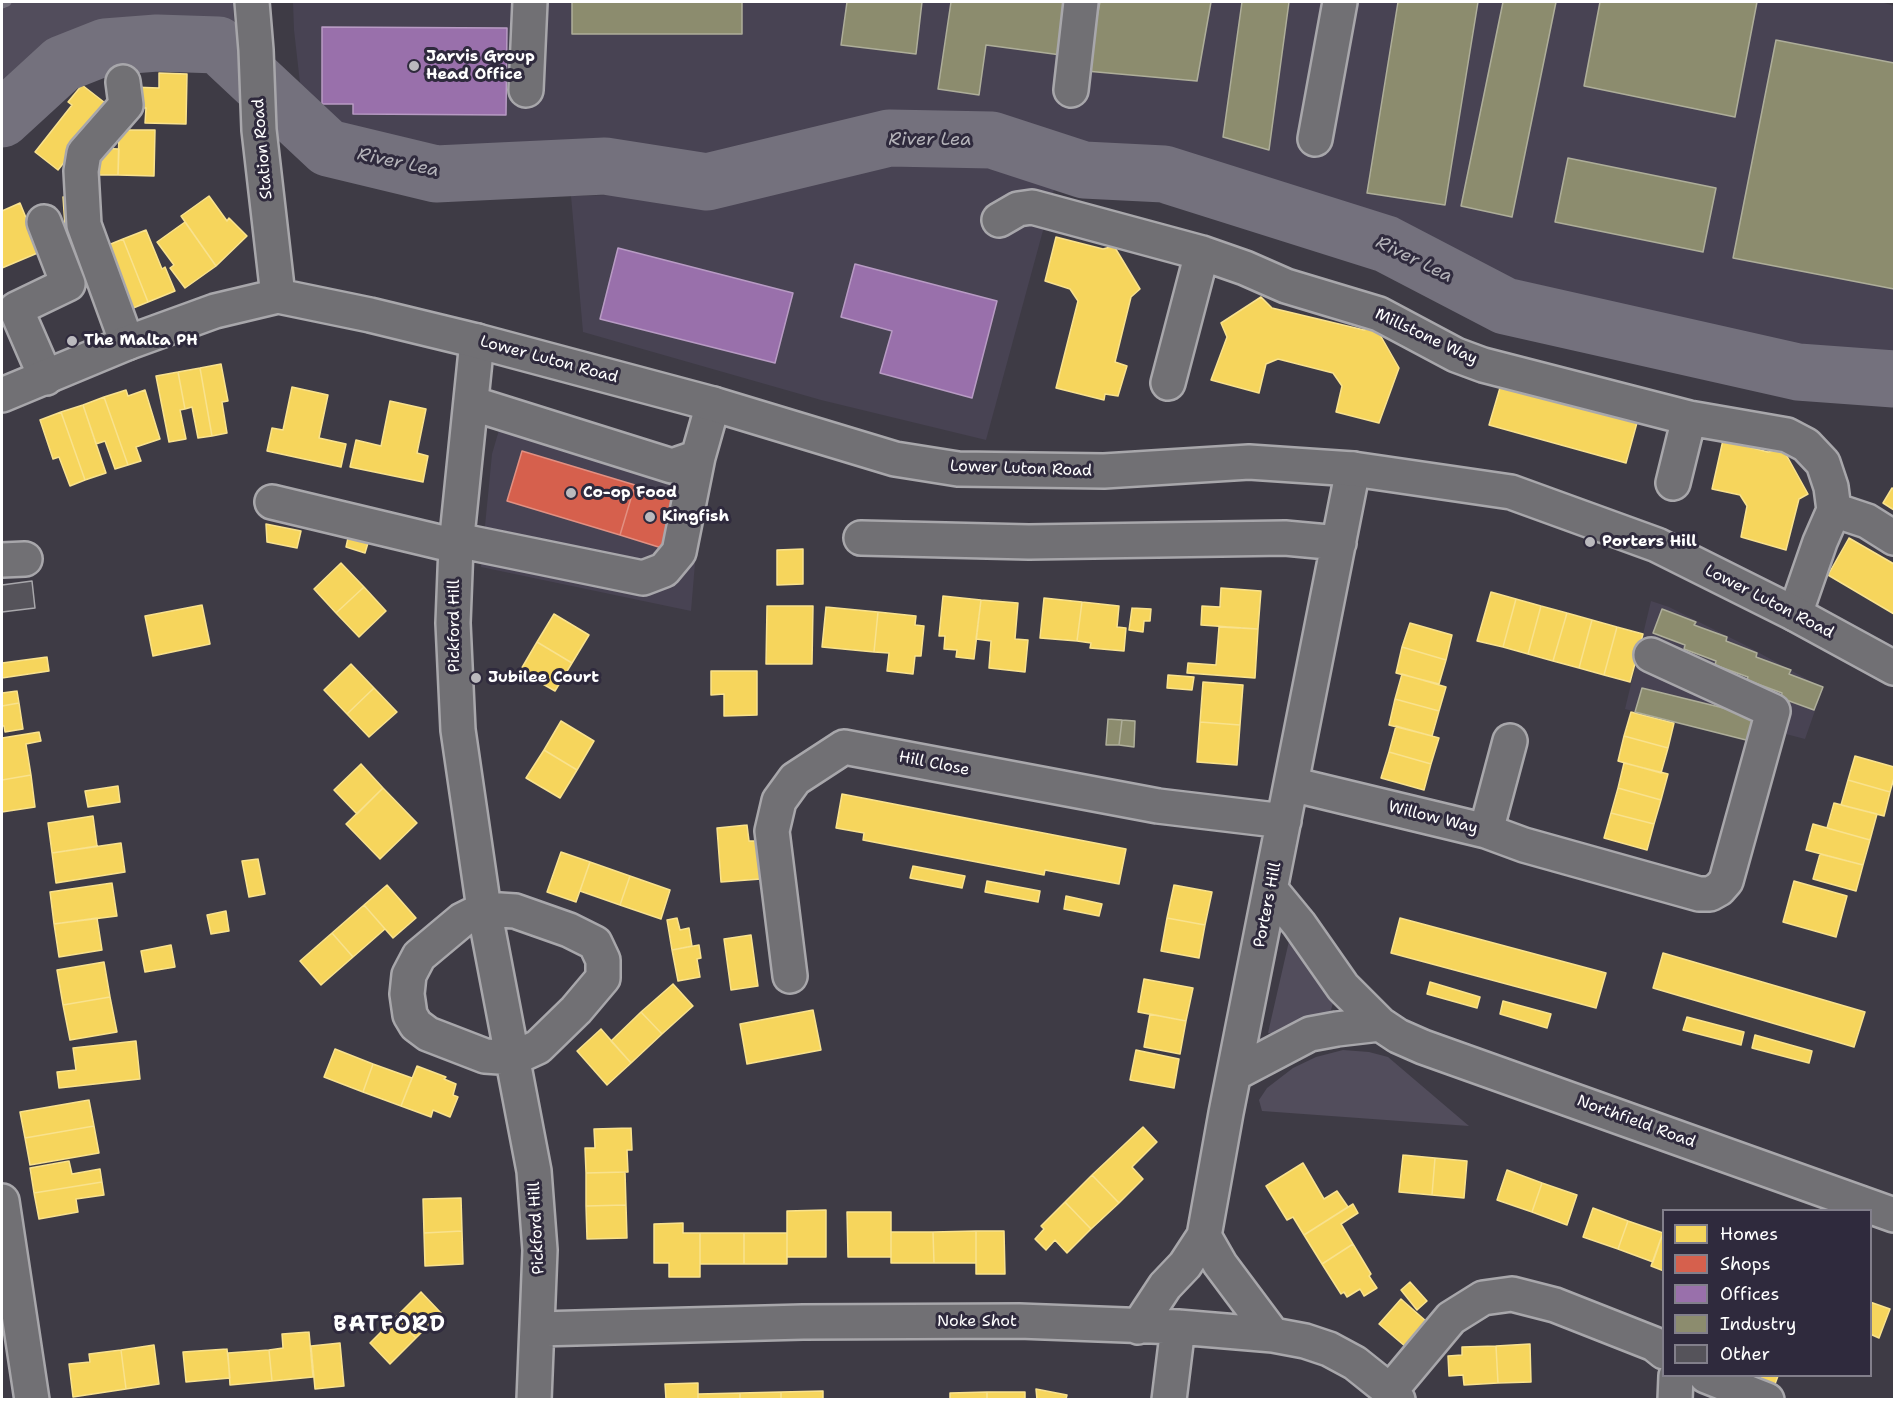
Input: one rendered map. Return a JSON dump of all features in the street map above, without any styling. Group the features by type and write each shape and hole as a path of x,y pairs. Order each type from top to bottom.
{"street":[{"name":"Station Road","path":"252,2 259,130 278,296"},
{"path":"526,90 530,2"},
{"path":"1071,90 1081,2"},
{"path":"1315,139 1340,2"},
{"path":"123,82 126,105 84,153 81,171 84,225 127,344"},
{"name":"Millstone Way","path":"999,220 1018,209 1032,207 1202,253 1286,286 1379,314 1456,355 1484,365 1689,417 1787,435 1806,445 1823,463 1831,487 1834,510"},
{"path":"44,222 68,284 16,309 46,378"},
{"path":"1168,383 1202,253"},
{"name":"Lower Luton Road","path":"2,396 127,344 215,311 278,296 477,341 713,404 896,459 958,469 1104,471 1249,462 1353,469 1511,492 1657,545 1795,614 1894,668"},
{"name":"Pickford Hill","path":"477,341 456,543 453,623 458,730 484,909 534,1171 540,1250 534,1400"},
{"path":"471,403 672,466 698,458"},
{"path":"272,502 456,543 643,578 664,570 679,552 698,458 713,404"},
{"path":"1673,483 1689,417"},
{"name":"Porters Hill","path":"1138,1327 1165,1286 1185,1266 1204,1236 1353,469"},
{"path":"1795,614 1820,542 1834,510 1867,521 1894,538"},
{"path":"861,538 1029,542 1285,538 1339,543"},
{"path":"1486,831 1524,845 1699,894 1710,894 1719,889 1726,881 1773,711 1651,655"},
{"name":"Willow Way","path":"1291,784 1486,831 1510,741"},
{"name":"Hill Close","path":"790,976 772,831 779,801 795,779 844,747 1158,806 1284,821"},
{"name":"Northfield Road","path":"1271,890 1299,924 1343,987 1380,1024 1398,1036 1423,1047 1894,1215"},
{"path":"484,909 515,911 569,930 595,943 603,960 603,978 576,1010 538,1047 514,1058 484,1056 428,1034 416,1025 410,1015 407,993 409,975 419,956 462,920 484,909"},
{"path":"1234,1074 1310,1034 1380,1024"},
{"path":"2,1201 32,1400"},
{"path":"1204,1236 1220,1264 1273,1335"},
{"path":"1394,1395 1451,1318 1483,1298 1512,1294 1555,1305 1654,1344 1662,1351"},
{"name":"Noke Shot","path":"538,1329 803,1322 1019,1321 1178,1327 1273,1335 1305,1341 1329,1349 1355,1363 1394,1395"},
{"path":"1169,1400 1178,1327"},
{"path":"1676,1377 1676,1400"},
{"path":"1709,1377 1767,1400"}],"shaded area":[{"path":"7,2 233,2 235,37 201,29 169,36 127,33 85,41 49,60 2,113 2,4"},
{"path":"293,2 1881,2 1894,6 1894,364 1833,362 1509,293 1391,226 1170,160 1107,162 997,126 882,126 831,132 649,165 558,157 460,158 381,145 342,133 316,115 301,92"},
{"path":"943,157 1057,179 986,440 821,400 583,332 571,196 648,194 732,199 863,162"},
{"path":"508,399 704,455 691,611 481,567 492,454"},
{"path":"1651,601 1669,607 1745,645 1823,688 1805,739 1782,733 1778,748 1625,709"},
{"path":"1289,941 1332,996 1333,1003 1326,1016 1275,1034 1268,1033"},
{"path":"1343,1050 1369,1052 1388,1057 1469,1126 1262,1111 1259,1100 1267,1088 1293,1068 1316,1057"}],"building: Homes":[{"path":"159,73 187,74 186,124 145,123 146,108 132,108 132,87 159,88"},
{"path":"82,85 109,106 58,170 35,152 72,105 68,102"},
{"path":"119,130 155,130 154,176 118,175"},
{"path":"95,148 119,149 118,175 94,175"},
{"path":"73,196 84,250 74,253 65,226 63,197"},
{"path":"209,196 227,221 229,218 247,236 216,266 181,216"},
{"path":"20,203 40,252 2,268 2,211"},
{"path":"185,222 216,266 185,288 170,268 174,265 157,242"},
{"path":"146,230 162,269 165,267 175,291 148,302 123,239"},
{"path":"1056,237 1103,249 1114,246 1140,289 1131,297 1115,362 1127,366 1118,396 1105,394 1104,400 1056,388 1078,301 1070,289 1045,281"},
{"path":"123,239 148,302 121,313 101,248"},
{"path":"1261,297 1272,308 1364,330 1375,326 1399,368 1379,423 1336,412 1342,386 1333,373 1278,359 1266,364 1259,393 1211,380 1227,337 1221,323"},
{"path":"221,364 228,401 222,402 227,433 212,436 200,368"},
{"path":"200,368 212,436 198,438 192,407 185,409 178,372"},
{"path":"178,372 185,409 180,410 186,439 169,442 156,376"},
{"path":"1502,381 1638,419 1626,463 1489,425"},
{"path":"292,387 328,395 319,438 346,444 341,467 267,451 272,428 283,430"},
{"path":"126,390 128,396 145,390 160,439 136,447 141,461 128,465 104,397"},
{"path":"104,397 128,465 115,469 105,441 96,444 83,405"},
{"path":"390,401 426,409 417,453 428,456 423,482 350,467 356,440 381,446"},
{"path":"83,405 106,473 85,480 61,412"},
{"path":"61,412 85,480 70,486 59,457 53,459 40,420"},
{"path":"1723,440 1768,452 1783,449 1808,494 1799,499 1786,550 1741,537 1747,506 1740,495 1712,489"},
{"path":"1892,488 1894,489 1894,510 1883,503"},
{"path":"266,524 301,531 297,548 267,542"},
{"path":"348,538 368,543 365,553 346,547"},
{"path":"1849,538 1894,564 1894,614 1828,575"},
{"path":"803,549 803,584 777,585 777,550"},
{"path":"341,563 364,587 336,613 314,589"},
{"path":"364,587 386,611 359,637 336,613"},
{"path":"1221,588 1261,591 1258,629 1201,625 1202,606 1220,607"},
{"path":"1491,592 1516,599 1503,647 1477,641"},
{"path":"943,596 981,600 974,659 956,657 957,650 944,649 945,636 939,636"},
{"path":"1044,598 1082,602 1077,641 1040,638"},
{"path":"1516,599 1541,606 1528,654 1503,647"},
{"path":"981,600 1018,603 1015,639 1028,640 1025,672 989,668 991,641 976,639"},
{"path":"1082,602 1119,606 1117,627 1126,628 1124,651 1090,648 1091,643 1077,641"},
{"path":"202,605 210,644 153,656 145,616"},
{"path":"767,606 813,606 812,664 766,664"},
{"path":"1541,606 1567,613 1553,661 1528,654"},
{"path":"826,607 878,612 874,652 822,647"},
{"path":"1132,608 1151,609 1150,621 1144,621 1143,632 1129,630"},
{"path":"878,612 916,616 915,625 924,626 921,656 915,656 913,674 887,671 889,653 874,652"},
{"path":"1567,613 1592,620 1579,668 1553,661"},
{"path":"554,614 589,635 572,663 537,642"},
{"path":"1592,620 1617,627 1604,675 1579,668"},
{"path":"1410,623 1452,635 1446,660 1402,647"},
{"path":"1219,627 1258,629 1255,678 1187,673 1188,663 1216,665"},
{"path":"1617,627 1643,634 1630,682 1604,675"},
{"path":"537,642 572,663 555,691 520,671"},
{"path":"1402,647 1446,660 1439,684 1396,673"},
{"path":"47,657 49,671 2,678 2,663"},
{"path":"351,664 374,688 347,714 324,690"},
{"path":"711,671 757,671 757,715 724,716 724,694 711,695"},
{"path":"1402,674 1446,687 1439,711 1395,699"},
{"path":"1168,675 1194,677 1192,690 1167,688"},
{"path":"1203,682 1243,685 1240,725 1200,722"},
{"path":"374,688 397,712 369,737 347,714"},
{"path":"17,691 19,703 2,706 2,693"},
{"path":"1395,699 1439,711 1432,736 1389,725"},
{"path":"19,703 23,729 5,732 2,726 2,706"},
{"path":"1631,712 1674,723 1668,748 1624,736"},
{"path":"561,721 594,741 577,770 544,750"},
{"path":"1200,722 1240,725 1237,765 1197,762"},
{"path":"1396,726 1439,738 1431,764 1389,752"},
{"path":"39,732 41,741 26,744 31,775 2,780 2,738"},
{"path":"1624,736 1668,748 1661,773 1618,761"},
{"path":"544,750 577,770 560,798 526,778"},
{"path":"1389,752 1431,764 1424,790 1381,778"},
{"path":"1855,756 1894,767 1890,792 1848,780"},
{"path":"1624,763 1668,774 1661,800 1618,788"},
{"path":"361,764 383,788 357,814 334,790"},
{"path":"31,775 35,807 2,812 2,780"},
{"path":"1848,780 1890,792 1884,816 1841,805"},
{"path":"118,786 120,802 88,807 85,791"},
{"path":"383,788 417,823 380,859 346,824"},
{"path":"1618,788 1661,800 1654,824 1611,813"},
{"path":"842,794 1126,849 1119,884 1045,870 1044,875 863,840 864,833 836,828"},
{"path":"1834,803 1877,814 1870,840 1827,828"},
{"path":"1611,813 1654,824 1647,850 1604,838"},
{"path":"93,816 97,846 52,853 48,823"},
{"path":"1813,824 1870,840 1863,865 1806,850"},
{"path":"747,825 749,841 758,841 761,879 721,882 717,828"},
{"path":"121,843 125,872 56,883 52,853"},
{"path":"561,852 590,862 576,902 547,892"},
{"path":"1820,854 1863,865 1856,891 1813,879"},
{"path":"258,859 265,894 249,897 242,861"},
{"path":"590,862 630,876 620,905 580,891"},
{"path":"913,866 965,876 962,888 910,878"},
{"path":"630,876 670,890 661,919 620,905"},
{"path":"987,881 1040,891 1038,902 985,892"},
{"path":"1794,881 1847,896 1836,937 1783,922"},
{"path":"112,883 117,916 54,924 50,892"},
{"path":"387,885 416,918 393,938 364,905"},
{"path":"1174,885 1212,892 1205,925 1167,918"},
{"path":"1066,896 1102,904 1099,916 1064,909"},
{"path":"364,905 385,929 353,957 332,933"},
{"path":"226,911 229,931 211,934 207,915"},
{"path":"97,918 102,950 59,957 54,924"},
{"path":"677,918 680,930 689,928 692,946 672,950 667,920"},
{"path":"1167,918 1205,925 1199,958 1161,951"},
{"path":"1400,918 1606,973 1596,1008 1391,953"},
{"path":"332,933 353,957 321,985 300,961"},
{"path":"751,935 758,986 731,990 724,939"},
{"path":"171,945 175,967 145,972 141,951"},
{"path":"699,945 701,958 697,959 700,977 678,981 672,950"},
{"path":"1663,953 1865,1012 1854,1047 1653,988"},
{"path":"104,962 110,997 63,1005 57,970"},
{"path":"1144,979 1193,988 1186,1021 1138,1012"},
{"path":"1430,982 1480,997 1477,1008 1427,994"},
{"path":"673,984 693,1006 662,1034 641,1012"},
{"path":"110,997 117,1032 70,1040 63,1005"},
{"path":"1503,1001 1551,1014 1547,1028 1500,1014"},
{"path":"813,1010 821,1050 747,1064 740,1024"},
{"path":"641,1012 662,1034 631,1063 611,1041"},
{"path":"1150,1014 1186,1021 1180,1054 1144,1047"},
{"path":"1687,1017 1744,1032 1741,1045 1683,1030"},
{"path":"601,1029 631,1063 607,1085 577,1051"},
{"path":"1755,1035 1812,1051 1809,1063 1752,1048"},
{"path":"136,1041 140,1079 59,1088 57,1072 76,1070 73,1048"},
{"path":"335,1049 373,1064 363,1092 324,1077"},
{"path":"1136,1050 1179,1059 1174,1088 1130,1080"},
{"path":"373,1064 412,1078 401,1106 363,1092"},
{"path":"417,1066 446,1077 444,1079 456,1084 453,1095 458,1097 450,1117 433,1110 431,1117 401,1106"},
{"path":"89,1100 94,1126 25,1138 20,1112"},
{"path":"94,1126 99,1153 30,1165 25,1138"},
{"path":"1143,1127 1157,1142 1132,1167 1143,1179 1119,1203 1092,1175"},
{"path":"631,1128 632,1150 627,1150 628,1172 586,1173 585,1148 595,1148 594,1129"},
{"path":"1403,1155 1435,1158 1432,1195 1399,1192"},
{"path":"1435,1158 1467,1161 1464,1198 1432,1195"},
{"path":"69,1161 72,1174 100,1169 102,1182 34,1193 30,1168"},
{"path":"1303,1163 1324,1199 1337,1191 1348,1207 1304,1235 1293,1217 1287,1220 1266,1186"},
{"path":"1507,1170 1542,1183 1532,1212 1497,1200"},
{"path":"625,1172 626,1205 586,1206 586,1173"},
{"path":"1092,1175 1119,1203 1091,1229 1065,1202"},
{"path":"102,1182 104,1195 76,1199 78,1212 39,1219 34,1193"},
{"path":"1542,1183 1577,1195 1567,1225 1532,1212"},
{"path":"461,1198 462,1231 424,1233 423,1199"},
{"path":"1065,1202 1091,1229 1067,1253 1055,1240 1046,1250 1035,1239 1044,1229 1041,1226"},
{"path":"1353,1204 1358,1213 1341,1224 1353,1244 1322,1264 1304,1235"},
{"path":"626,1205 627,1238 587,1239 586,1206"},
{"path":"1593,1208 1628,1221 1618,1249 1583,1237"},
{"path":"826,1210 826,1257 787,1257 787,1211"},
{"path":"847,1212 891,1212 891,1257 848,1257"},
{"path":"1628,1221 1662,1233 1653,1262 1618,1249"},
{"path":"683,1223 683,1233 700,1233 700,1277 669,1277 669,1263 654,1263 654,1224"},
{"path":"462,1231 463,1264 425,1266 424,1233"},
{"path":"976,1231 1004,1231 1005,1274 976,1274"},
{"path":"976,1231 976,1263 934,1263 933,1232"},
{"path":"891,1232 933,1232 934,1263 891,1263"},
{"path":"700,1233 744,1233 744,1264 700,1264"},
{"path":"744,1233 787,1233 787,1264 744,1264"},
{"path":"1661,1238 1662,1238 1662,1270 1651,1266"},
{"path":"1353,1244 1377,1288 1364,1296 1360,1289 1347,1297 1344,1292 1341,1294 1322,1264"},
{"path":"1410,1282 1427,1301 1417,1310 1401,1290"},
{"path":"421,1292 441,1313 416,1338 395,1318"},
{"path":"1401,1299 1427,1322 1406,1347 1379,1324"},
{"path":"1872,1303 1890,1309 1879,1338 1872,1335"},
{"path":"395,1318 416,1338 390,1364 370,1343"},
{"path":"309,1332 313,1377 272,1381 269,1350 283,1348 282,1334"},
{"path":"340,1343 344,1386 315,1389 311,1346"},
{"path":"1530,1344 1531,1382 1498,1383 1496,1346"},
{"path":"154,1345 159,1384 126,1389 121,1350"},
{"path":"1496,1346 1498,1383 1464,1385 1463,1375 1449,1376 1448,1356 1462,1355 1462,1347"},
{"path":"227,1349 230,1378 186,1382 183,1352"},
{"path":"121,1350 126,1389 73,1397 69,1364 90,1362 89,1354"},
{"path":"269,1350 272,1381 230,1385 228,1353"},
{"path":"1762,1377 1778,1377 1775,1384 1761,1379"},
{"path":"698,1383 698,1400 666,1400 665,1384"},
{"path":"1036,1389 1067,1395 1068,1400 1037,1400"},
{"path":"823,1391 823,1400 781,1400 781,1392"},
{"path":"781,1392 781,1400 740,1400 740,1393"},
{"path":"987,1392 1025,1392 1025,1400 987,1400"},
{"path":"987,1392 987,1400 950,1400 950,1393"},
{"path":"740,1393 740,1400 698,1400 698,1394"}],"building: Shops":[{"name":"Co-op Food","path":"522,451 635,485 620,535 507,501"},
{"name":"Kingfish","path":"635,485 680,499 665,549 620,535"}],"building: Offices":[{"name":"Jarvis Group Head Office","path":"322,27 507,28 506,115 353,114 353,104 322,104"},
{"path":"618,248 793,293 775,363 600,319"},
{"path":"855,264 997,301 972,398 880,373 892,331 841,317"}],"building: Industry":[{"path":"572,2 742,2 742,34 572,34"},
{"path":"847,2 922,2 916,54 841,45"},
{"path":"951,2 1068,2 1061,55 986,45 979,95 938,89"},
{"path":"1100,2 1211,2 1197,81 1086,71"},
{"path":"1242,2 1289,2 1269,150 1223,137"},
{"path":"1398,2 1478,2 1445,205 1367,193"},
{"path":"1503,2 1556,2 1512,217 1461,206"},
{"path":"1600,2 1757,2 1735,117 1584,86"},
{"path":"1776,40 1894,63 1894,289 1733,258"},
{"path":"1568,158 1716,188 1703,252 1555,222"},
{"path":"1662,609 1696,622 1694,625 1727,637 1726,641 1757,653 1756,657 1791,670 1789,674 1823,687 1814,710 1781,698 1782,693 1747,680 1748,677 1715,665 1716,661 1684,649 1685,645 1653,633"},
{"path":"1642,688 1756,716 1750,741 1635,712"},
{"path":"1108,719 1122,720 1119,745 1106,745"},
{"path":"1122,720 1135,721 1134,747 1119,745"}],"building: Other":[{"path":"32,581 35,608 2,612 2,585"}],"waterway":[{"path":"2,4 7,2"},
{"name":"River Lea","path":"2,119 62,64 105,47 157,43 218,45 328,148 436,174 605,166 707,182 889,138 992,140 1084,170 1164,174 1386,244 1505,306 1798,372 1894,379"}],"place":[{"name":"Jarvis Group Head Office","path":"414,66"},
{"name":"The Malta PH","path":"72,341"},
{"name":"Co-op Food","path":"571,493"},
{"name":"Kingfish","path":"650,517"},
{"name":"Porters Hill","path":"1590,542"},
{"name":"Jubilee Court","path":"476,678"}],"district":[{"name":"BATFORD","path":"390,1325"}]}
